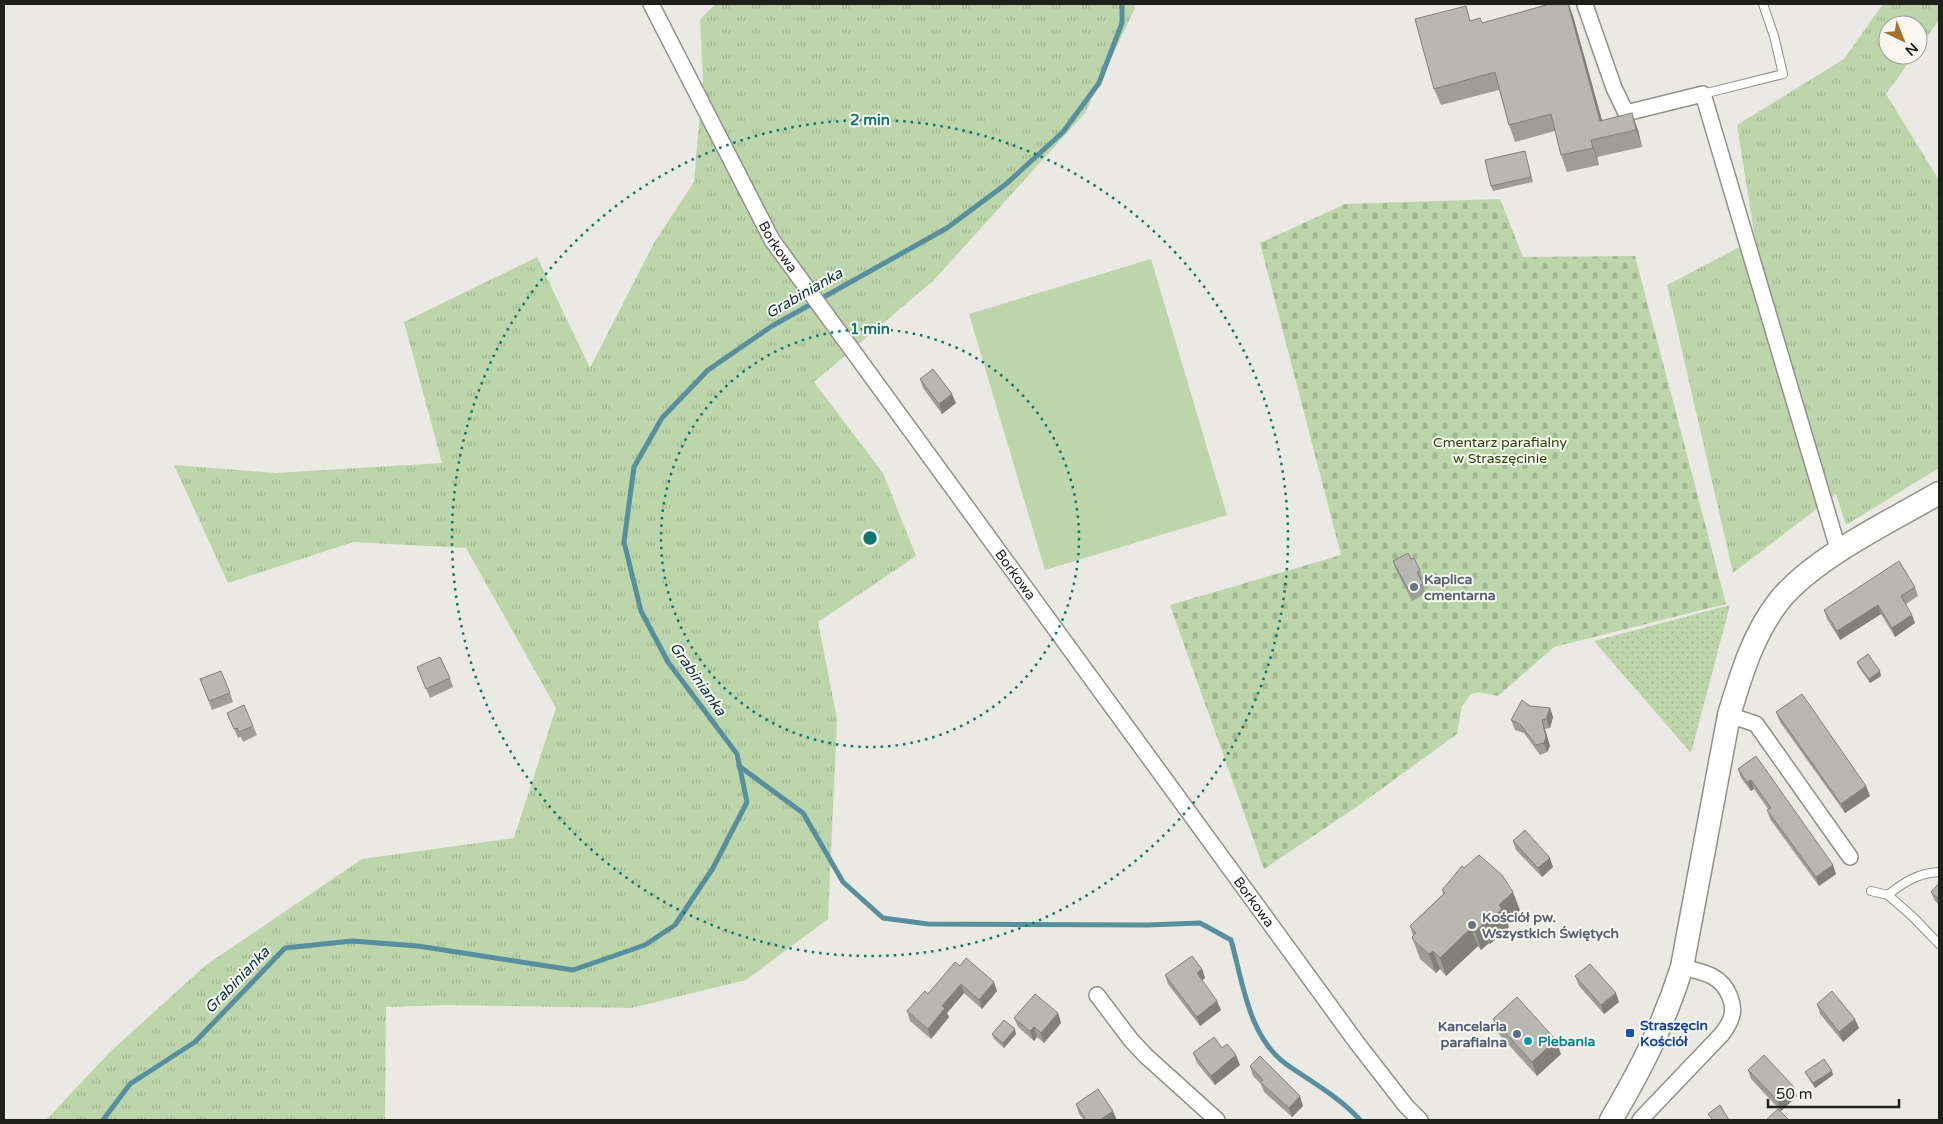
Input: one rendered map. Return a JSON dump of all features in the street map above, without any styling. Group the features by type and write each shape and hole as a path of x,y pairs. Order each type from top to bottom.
{"street":[{"name":"Borkowa","path":"651,4 772,240 1346,1029 1406,1106 1420,1120"},
{"path":"1585,5 1614,88 1626,113 1703,94 1839,552"},
{"path":"1611,1120 1652,1046 1672,999 1682,967 1729,715 1740,675 1756,638 1779,601 1798,582 1839,552 1939,493"},
{"path":"1729,715 1756,724 1850,857"},
{"path":"1640,1120 1722,1034 1730,1024 1733,1016 1733,1007 1726,986 1709,975 1682,967"},
{"path":"1097,995 1131,1040 1146,1056 1217,1120"}],"lane":[{"path":"1703,94 1783,74 1774,36 1763,4"},
{"path":"1888,895 1906,881 1929,873 1939,872"},
{"path":"1871,891 1888,895 1913,916 1939,944"}],"green space":[{"path":"715,4 1134,4 1135,8 1085,113 934,280 814,382 883,473 916,556 818,622 837,719 828,919 746,980 631,1008 448,1005 386,1007 385,1120 46,1120 110,1052 206,965 362,859 514,838 556,708 466,548 353,542 228,583 174,465 276,473 442,463 404,322 537,257 590,368 654,243 694,182 703,77 700,20"},
{"path":"1883,4 1939,4 1939,20 1928,35 1928,15 1878,15 1878,65 1907,65 1886,94 1939,180 1939,468 1846,525 1836,494 1733,573 1667,285 1755,239 1737,125 1844,59"},
{"name":"Cmentarz parafialny w Straszęcinie","path":"1500,199 1523,257 1635,256 1726,604 1554,647 1498,696 1479,692 1471,694 1462,706 1457,734 1358,806 1264,869 1170,605 1341,555 1260,243 1345,204"},
{"path":"1151,259 1227,515 1045,570 969,314"},
{"path":"1730,605 1691,753 1594,641"}],"building":[{"path":"1550,4 1568,4 1600,121 1632,113 1636,130 1591,140 1593,148 1561,155 1551,114 1509,125 1495,72 1434,89 1415,19 1466,6 1470,21 1480,18 1482,23"},
{"path":"1525,151 1531,177 1491,186 1485,160"},
{"path":"933,369 952,394 939,404 920,379"},
{"name":"Kaplica cmentarna","path":"1408,553 1411,559 1414,558 1420,570 1417,572 1423,584 1409,591 1393,561"},
{"path":"1899,561 1915,587 1901,596 1912,615 1892,628 1878,605 1837,631 1824,610"},
{"path":"1868,654 1880,671 1869,679 1857,662"},
{"path":"440,657 450,678 426,689 417,667"},
{"path":"221,671 230,693 209,701 200,679"},
{"path":"1802,694 1866,786 1841,804 1776,712"},
{"path":"1522,700 1530,706 1550,708 1546,719 1542,720 1546,737 1544,743 1536,745 1520,724 1511,720"},
{"path":"244,705 253,726 239,732 237,728 234,729 227,713"},
{"path":"1756,756 1833,865 1816,877 1767,810 1771,808 1751,780 1747,782 1738,769"},
{"path":"1525,830 1550,858 1538,868 1513,841"},
{"path":"1479,855 1502,875 1513,892 1499,905 1502,909 1475,932 1471,928 1440,958 1433,951 1429,954 1414,941 1412,937 1416,933 1410,926 1445,893 1442,890 1462,866 1464,868"},
{"path":"1939,883 1939,899 1931,892"},
{"path":"1192,956 1202,969 1197,973 1217,1001 1197,1017 1165,975"},
{"path":"966,958 994,982 979,1000 961,984 942,1006 945,1008 928,1029 907,1011 925,991 928,994 955,962 960,966"},
{"path":"1590,964 1616,993 1601,1005 1575,976"},
{"path":"1832,991 1855,1019 1839,1032 1817,1004"},
{"path":"1035,994 1058,1013 1041,1033 1034,1027 1030,1031 1014,1018"},
{"name":"Plebania","path":"1517,997 1556,1040 1532,1062 1493,1019"},
{"path":"1004,1020 1015,1029 1003,1043 992,1034"},
{"path":"1214,1037 1222,1048 1227,1044 1236,1055 1211,1076 1193,1053"},
{"path":"1764,1055 1794,1087 1778,1101 1748,1070"},
{"path":"1260,1056 1300,1096 1289,1108 1260,1082 1263,1080 1250,1066"},
{"path":"1824,1059 1832,1071 1813,1083 1805,1072"},
{"path":"1098,1089 1113,1111 1100,1120 1086,1120 1076,1104"},
{"path":"1720,1105 1729,1120 1713,1120 1708,1114"},
{"path":"1778,1109 1789,1120 1766,1120"}],"waterway":[{"name":"Grabinianka","path":"103,1120 130,1084 195,1042 285,948 352,941 418,946 573,970 645,945 675,925 713,868 747,802 737,754 668,662 641,611 624,542 634,467 662,418 708,370 772,326 947,228 1006,184 1063,132 1099,83 1122,23 1122,4"},
{"path":"739,766 803,813 843,882 883,918 928,924 1148,925 1200,923 1231,940 1249,1007 1263,1039 1286,1064 1335,1097 1360,1120"}],"place":[{"name":"Kaplica cmentarna","path":"1414,587"},
{"name":"Kościół pw. Wszystkich Świętych","path":"1472,925"},
{"name":"Straszęcin Kościół","path":"1630,1033"},
{"name":"Kancelaria parafialna","path":"1517,1034"},
{"name":"Plebania","path":"1528,1041"}]}
